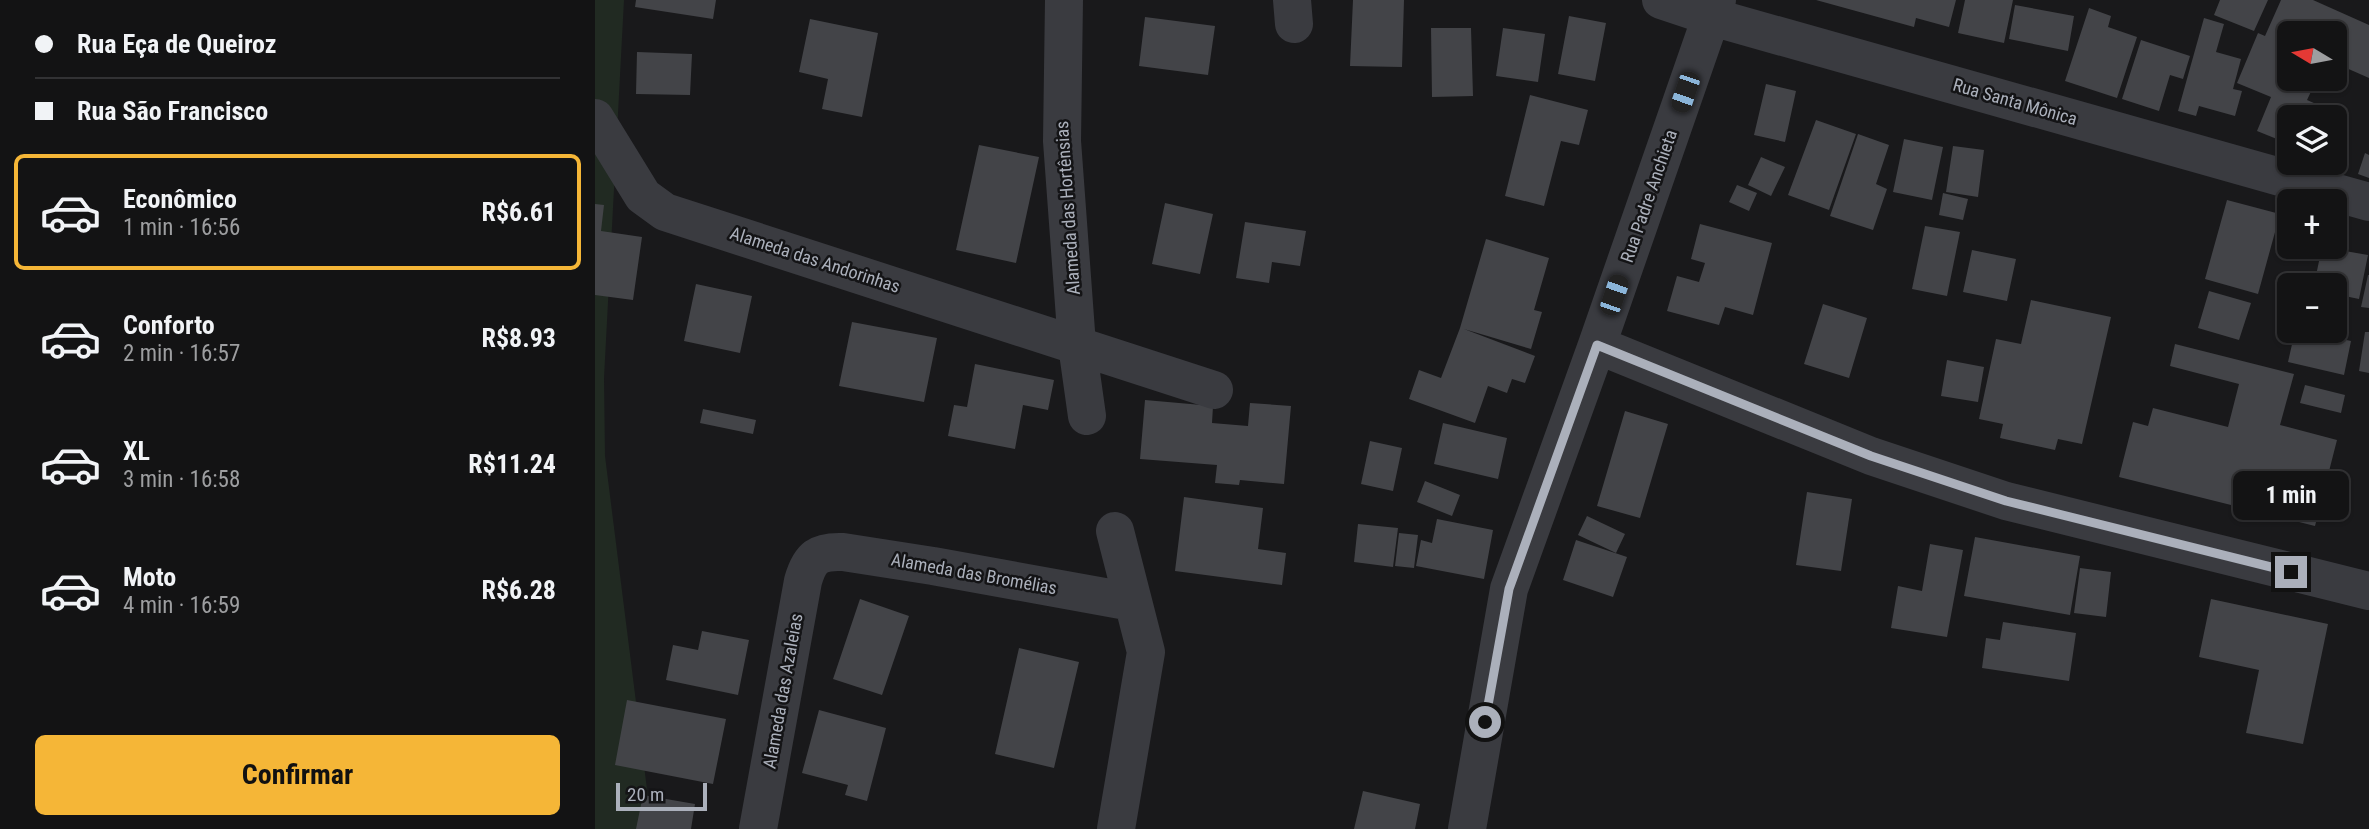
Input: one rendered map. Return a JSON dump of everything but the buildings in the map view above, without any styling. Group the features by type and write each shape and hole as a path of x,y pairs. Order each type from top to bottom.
{"street":[{"name":"Alameda das Hortênsias","path":"1064,0 1062,141 1077,345 1087,416"},
{"name":"Rua Santa Mônica","path":"1661,0 1715,8 2369,202"},
{"name":"Rua Padre Anchieta","path":"1467,829 1509,589 1715,8"},
{"name":"Alameda das Andorinhas","path":"595,118 643,196 665,212 1214,390"},
{"path":"1597,345 1871,456 2006,501 2369,591"},
{"path":"1115,531 1146,652 1116,829"},
{"name":"Alameda das Bromélias","path":"816,556 828,552 843,552 1132,601"},
{"name":"Alameda das Azaleias","path":"758,829 803,581 807,566 816,556"}],"shaded area":[{"path":"595,0 624,0 604,378 605,456 652,829 595,829"}],"route":[{"path":"1485,722 1509,589 1597,345 1871,456 2006,501 2291,572"}]}
